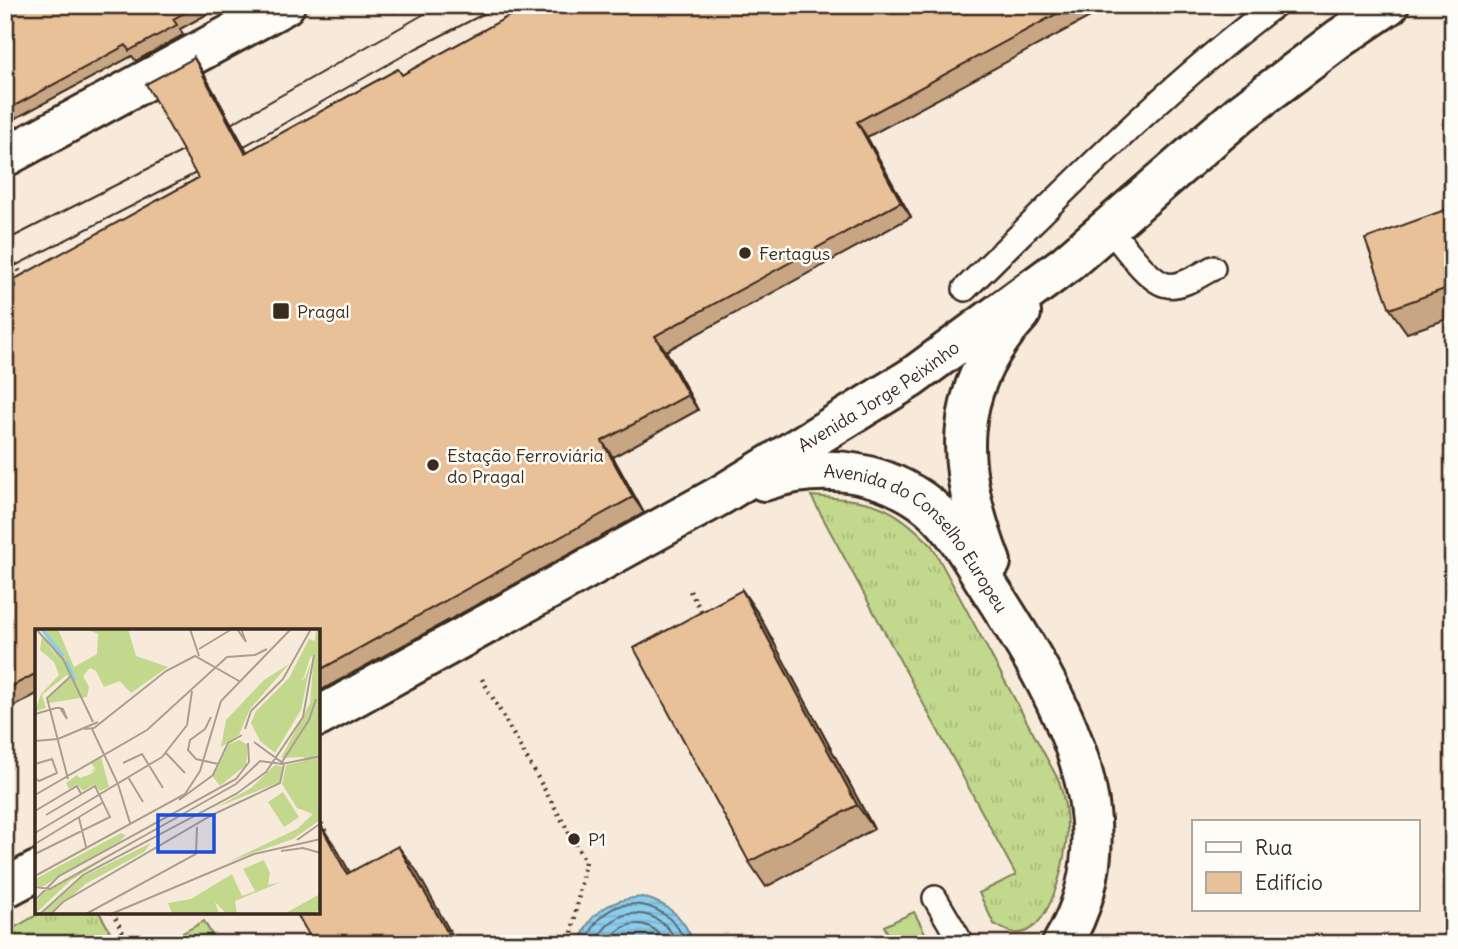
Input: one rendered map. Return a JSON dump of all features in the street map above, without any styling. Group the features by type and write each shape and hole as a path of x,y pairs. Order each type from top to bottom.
{"street":[{"path":"5,157 285,5"},
{"name":"Avenida Jorge Peixinho","path":"320,717 721,495 911,378 1066,264 1241,113 1340,38 1389,5"},
{"name":"Avenida do Conselho Europeu","path":"1016,630 970,499 963,460 965,428 985,360 1007,328 1066,264"},
{"name":"Avenida do Conselho Europeu","path":"721,495 784,474 834,470 883,481 921,500 950,528 1016,630 1062,718 1086,779 1091,802 1092,868 1086,897 1062,944"},
{"path":"5,888 35,872"}],"lane":[{"path":"965,289 1149,108 1220,46 1275,5"},
{"path":"1109,228 1152,278 1168,286 1184,282 1213,268"},
{"path":"935,898 962,944"}],"path":[{"path":"391,5 396,13"},
{"path":"5,245 22,276"},
{"path":"691,591 706,619"},
{"path":"481,676 585,861 570,944"},
{"path":"320,821 327,834"},
{"path":"113,914 132,944 150,935 155,944"},
{"path":"781,944 791,938"}],"green space":[{"path":"811,496 878,506 904,520 932,546 1059,781 1067,823 1064,857 1047,909 1027,931 1014,933 994,924 979,893 1016,875"},
{"path":"914,912 931,944 893,944 884,926"},
{"path":"38,914 100,914 113,937 101,944 5,944 5,933"},
{"path":"204,921 217,944 168,944 167,942"}],"water":[{"path":"642,897 660,903 674,913 685,926 694,944 580,944 588,923 602,909 631,898"}],"building":[{"path":"5,5 199,5 173,19 177,25 129,51 126,45 5,111"},
{"path":"529,5 1073,5 857,122 901,202 655,336 688,395 602,441 633,497 320,670 320,629 35,629 35,674 5,690 5,292 16,286 13,280 198,178 146,84 194,58 245,153 398,69 402,75"},
{"path":"1453,207 1453,286 1390,309 1365,239"},
{"path":"742,590 857,805 749,862 634,648"},
{"path":"320,824 347,874 398,846 454,944 314,944 297,914 320,914"}],"tram line":[{"path":"5,241 185,150 440,5"},
{"path":"5,271 204,169 415,49 501,5"}],"place":[{"name":"Fertagus","path":"745,253"},
{"name":"Pragal","path":"281,311"},
{"name":"Estação Ferroviária do Pragal","path":"433,465"},
{"name":"P1","path":"574,839"}]}
